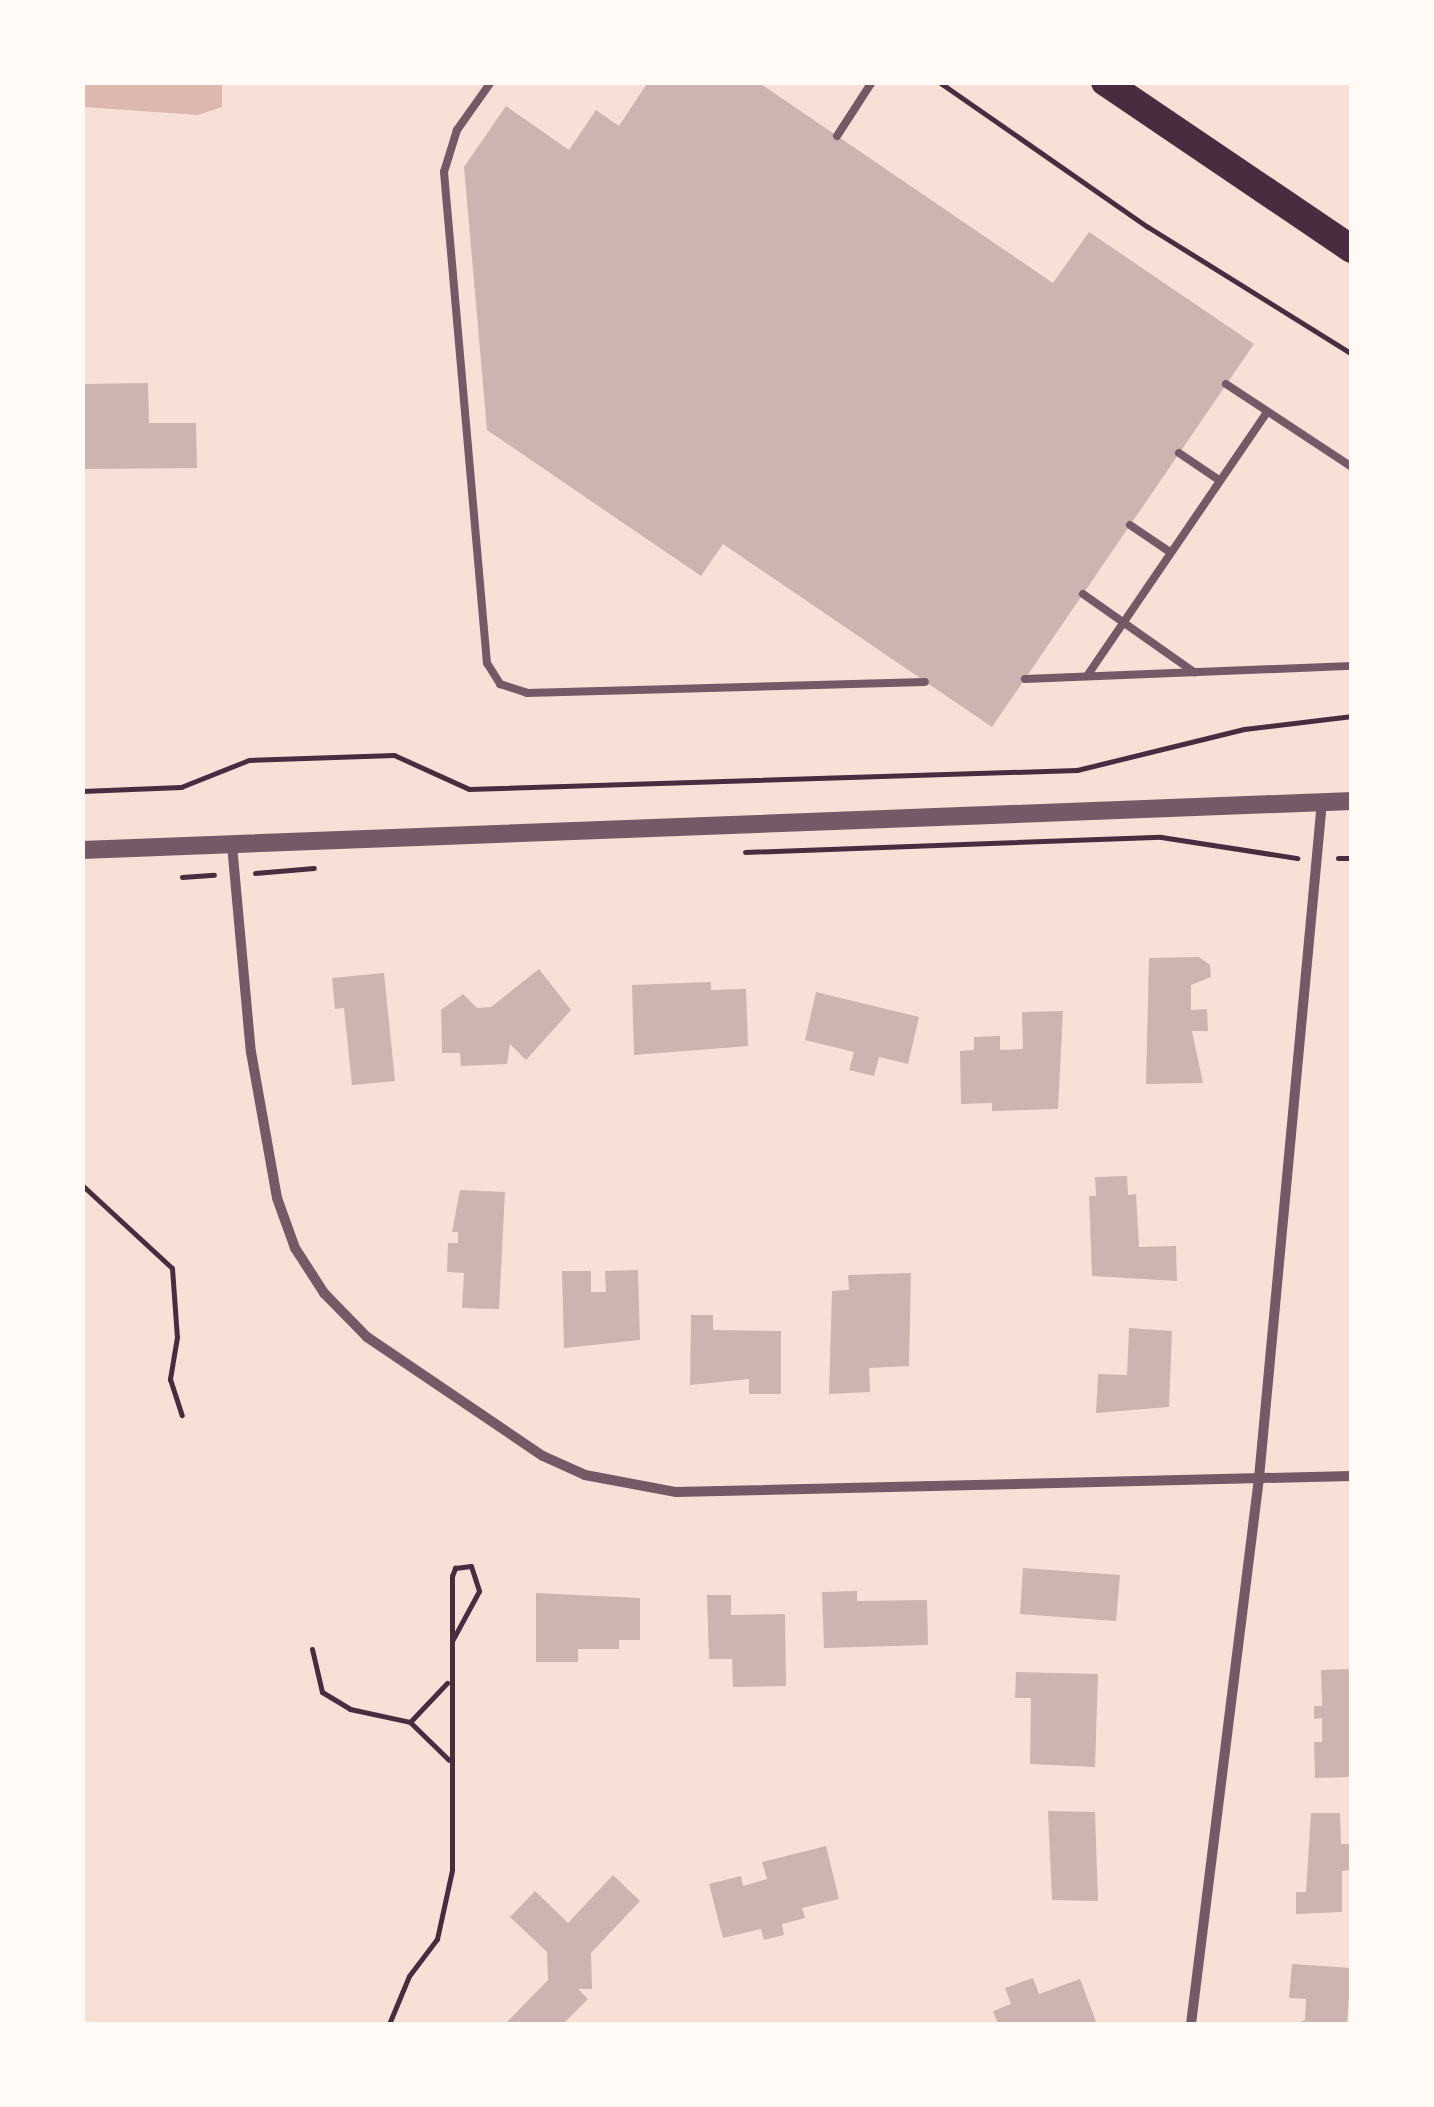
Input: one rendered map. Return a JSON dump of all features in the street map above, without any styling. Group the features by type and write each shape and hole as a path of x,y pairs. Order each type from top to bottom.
{"highway":[{"path":"1105,82 1352,249"}],"street":[{"path":"82,850 1352,801"},
{"path":"1191,2024 1259,1478 1322,802"},
{"path":"232,844 256,1088 278,1198 295,1248 324,1292 367,1337 506,1436 585,1475 676,1492 1352,1476"}],"lane":[{"path":"490,82 456,130 444,172 487,663 500,684 527,693 925,682"},
{"path":"837,136 872,82"},
{"path":"1226,384 1352,467"},
{"path":"1087,676 1267,412"},
{"path":"1179,453 1219,480"},
{"path":"1130,525 1170,552"},
{"path":"1083,594 1194,672"},
{"path":"1025,679 1352,666"}],"path":[{"path":"939,82 1148,226 1352,354"},
{"path":"82,790 180,787 248,760 394,755 469,789 1077,770 1244,728 1352,716"},
{"path":"733,852 1161,837 1297,858"},
{"path":"1343,858 1352,858"},
{"path":"259,873 332,867"},
{"path":"182,877 205,875"},
{"path":"82,1185 172,1268 178,1337 170,1380 182,1415"},
{"path":"389,2024 443,1920 452,1870 452,1576 455,1568 471,1566 479,1591 453,1639"},
{"path":"312,1650 315,1676 333,1703 410,1722 449,1760"},
{"path":"410,1722 449,1680"}],"shaded area":[{"path":"83,82 222,83 222,107 198,115 83,107"}],"building":[{"path":"648,82 758,82 1053,283 1089,232 1254,344 992,727 723,544 701,576 487,430 464,167 506,106 569,150 596,110 619,126"},
{"path":"148,383 149,423 196,423 197,468 82,469 82,384"},
{"path":"1199,957 1210,965 1211,977 1191,985 1191,1010 1207,1009 1208,1031 1192,1031 1203,1083 1146,1084 1149,958"},
{"path":"539,969 571,1010 526,1060 510,1044 507,1064 461,1066 460,1053 442,1053 441,1010 463,994 477,1008 491,1007"},
{"path":"384,973 395,1081 352,1085 344,1008 335,1009 332,978"},
{"path":"711,982 711,990 746,989 748,1046 634,1055 632,985"},
{"path":"816,992 919,1017 908,1064 879,1057 874,1076 849,1070 854,1052 805,1040"},
{"path":"1063,1011 1058,1109 992,1111 992,1103 961,1104 960,1051 974,1050 974,1037 1000,1036 1000,1050 1023,1049 1022,1012"},
{"path":"1127,1176 1128,1195 1136,1194 1139,1247 1176,1246 1177,1281 1092,1276 1089,1196 1096,1196 1095,1177"},
{"path":"460,1190 505,1192 499,1309 462,1308 464,1273 447,1272 448,1243 458,1243 458,1232 452,1232"},
{"path":"638,1270 640,1340 564,1348 562,1271 591,1271 591,1292 606,1292 605,1271"},
{"path":"911,1273 909,1366 869,1368 870,1392 829,1394 832,1291 849,1290 848,1275"},
{"path":"691,1315 713,1315 713,1330 781,1331 781,1394 749,1394 749,1379 690,1385"},
{"path":"1129,1328 1172,1331 1169,1407 1096,1413 1098,1374 1127,1375"},
{"path":"1023,1568 1120,1575 1116,1621 1020,1614"},
{"path":"857,1591 857,1601 927,1600 928,1645 824,1648 822,1592"},
{"path":"536,1593 640,1598 640,1640 619,1640 619,1649 578,1649 578,1662 536,1662"},
{"path":"707,1595 731,1595 731,1615 785,1614 786,1686 733,1687 732,1659 709,1659"},
{"path":"1352,1669 1352,1777 1315,1778 1314,1742 1322,1742 1322,1718 1314,1719 1314,1706 1322,1706 1321,1670"},
{"path":"1016,1672 1098,1674 1095,1767 1030,1764 1031,1698 1015,1698"},
{"path":"1048,1811 1095,1812 1098,1901 1052,1900"},
{"path":"1311,1813 1340,1813 1341,1844 1352,1844 1352,1870 1342,1871 1342,1912 1296,1914 1296,1892 1306,1892"},
{"path":"826,1846 839,1899 802,1908 805,1918 782,1924 784,1935 764,1940 761,1929 723,1938 709,1884 741,1876 743,1886 767,1879 762,1862"},
{"path":"613,1875 640,1901 591,1953 592,1989 578,1989 588,1999 563,2024 505,2024 548,1980 547,1952 510,1917 535,1891 568,1923"},
{"path":"1292,1964 1351,1968 1347,2024 1294,2024 1305,2020 1306,1999 1289,1998"},
{"path":"1033,1978 1039,1994 1080,1979 1097,2024 998,2024 993,2011 1011,2004 1005,1988"}]}
